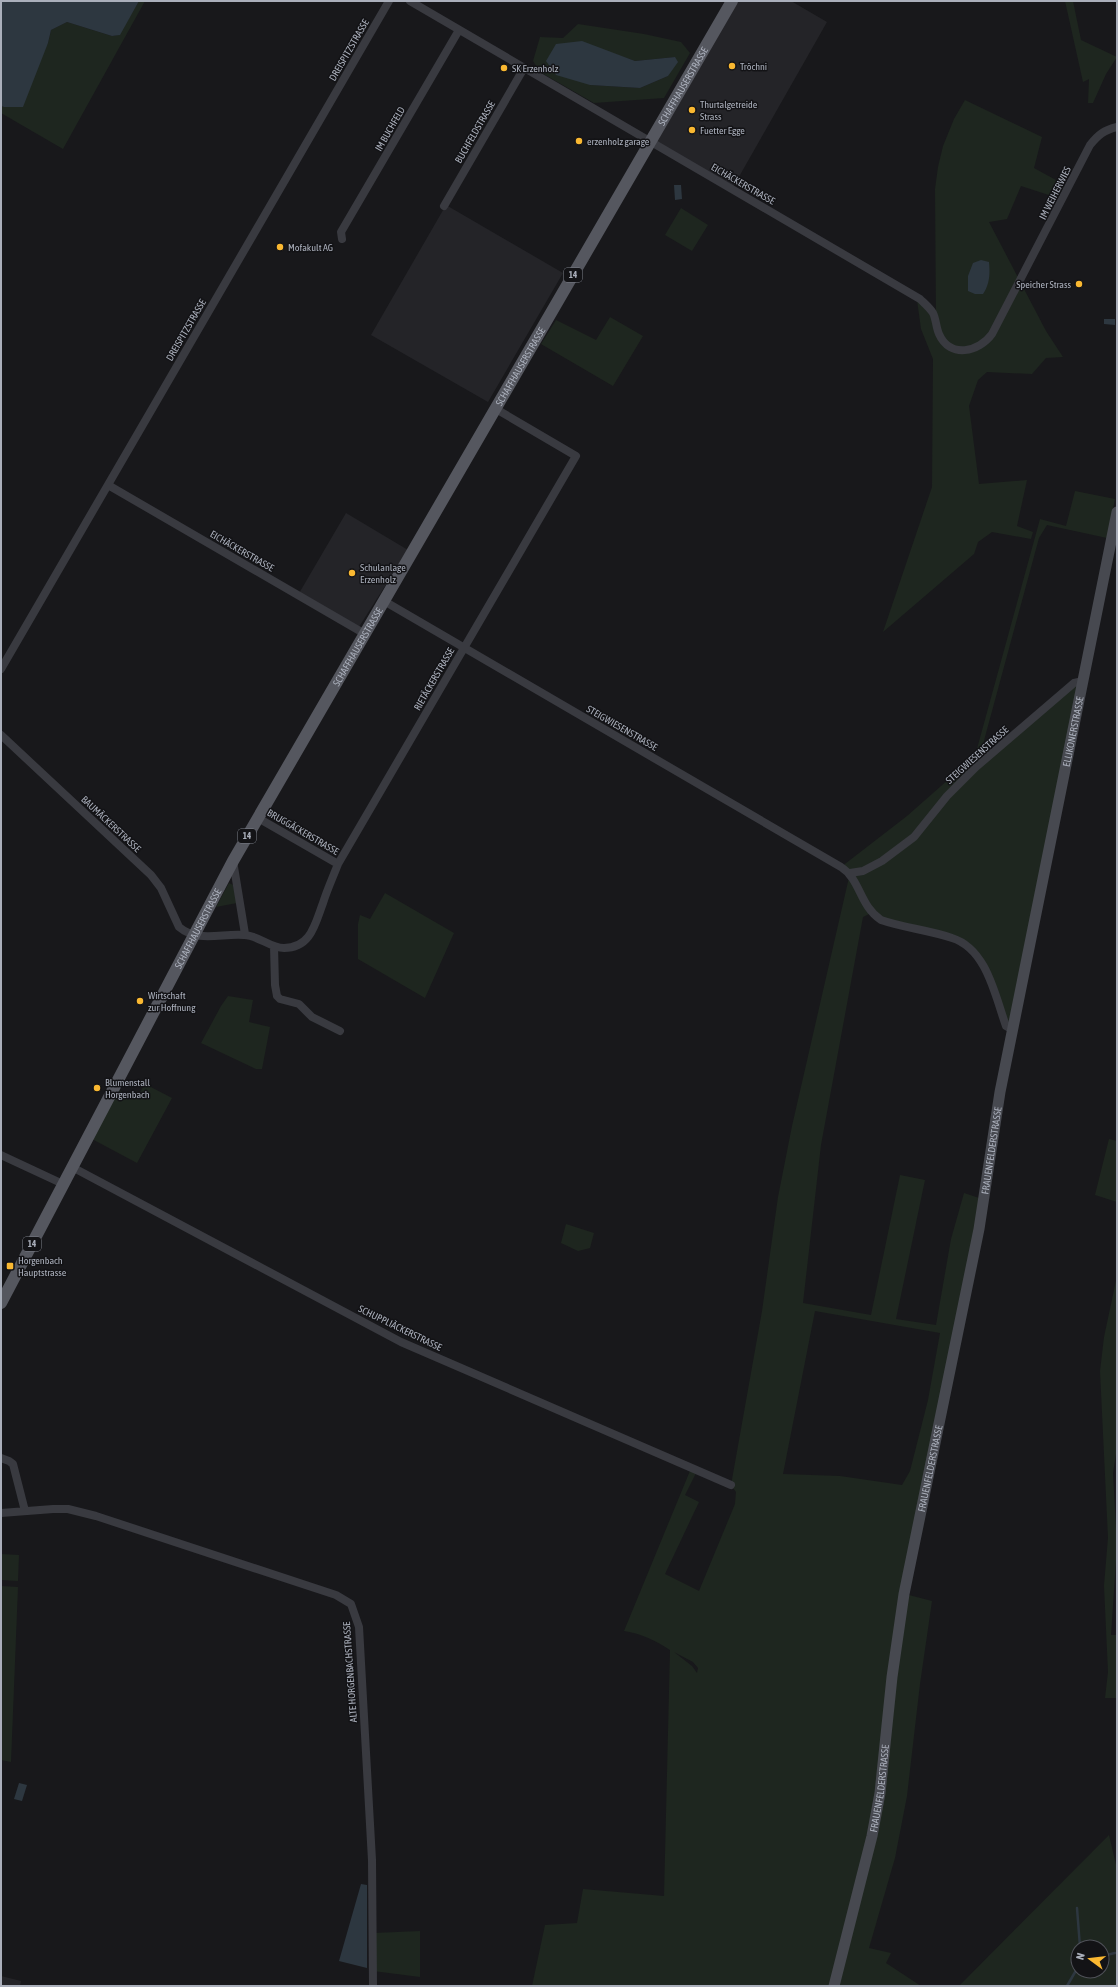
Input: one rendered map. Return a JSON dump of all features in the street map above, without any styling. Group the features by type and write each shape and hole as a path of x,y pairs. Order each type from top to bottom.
{"main road":[{"name":"SCHAFFHAUSERSTRASSE","path":"1,1303 233,861 732,1"}],"street":[{"name":"DREISPITZSTRASSE","path":"1,669 388,1"},
{"name":"EICHÄCKERSTRASSE","path":"410,1 920,299 933,313 939,335 947,344 955,349 976,348 986,342 992,334 1021,279"},
{"name":"IM BUCHFELD","path":"342,239 341,232 459,30"},
{"name":"BUCHFELDSTRASSE","path":"444,206 524,68"},
{"name":"IM WEIHERWIES","path":"1021,279 1090,145 1098,135 1106,130 1117,127"},
{"name":"RIETÄCKERSTRASSE","path":"194,934 206,938 245,934 274,946 285,948 298,945 310,937 317,923 322,905 338,864 576,456 496,409"},
{"name":"EICHÄCKERSTRASSE","path":"108,485 365,634"},
{"name":"ELLIKONERSTRASSE","path":"1029,952 1117,512"},
{"name":"STEIGWIESENSTRASSE","path":"384,601 850,873 863,871 882,861 914,836 947,796 976,766 1074,683 1083,681"},
{"name":"BAUMÄCKERSTRASSE","path":"1,735 151,875 161,888 179,927 183,931 194,934"},
{"name":"BRUGGÄCKERSTRASSE","path":"258,818 338,864"},
{"path":"233,861 245,934"},
{"path":"850,873 871,913 881,920 953,938 969,946 979,957 1006,1026 1013,1030"},
{"path":"274,946 275,985 277,996 280,999 299,1004 312,1017 340,1031"},
{"name":"FRAUENFELDERSTRASSE","path":"834,1986 872,1836 880,1793 897,1635 979,1229 993,1129 1029,952"},
{"path":"1,1155 63,1184"},
{"name":"SCHUPPLIÄCKERSTRASSE","path":"72,1167 401,1342 731,1485"},
{"path":"1,1458 9,1460 13,1464 25,1511"},
{"name":"ALTE HORGENBACHSTRASSE","path":"1,1513 68,1510 96,1516 336,1595 350,1604 359,1627 372,1860 373,1986"}],"shaded area":[{"path":"1,1 139,1 120,35 112,36 67,22 51,30 48,43 23,107 4,107 1,106"},
{"path":"139,1 145,1 63,149 1,113 1,106 4,107 48,43 51,30 67,22 112,36 119,35"},
{"path":"732,1 791,1 827,22 732,189 650,142"},
{"path":"1065,1 1073,1 1081,40 1117,57 1106,74 1093,103 1088,103 1089,79 1083,82"},
{"path":"578,24 644,34 681,42 690,53 664,98 594,103 540,72 533,61 540,37 563,38","holes":["609,52 635,61 675,57 668,76 640,88 590,85"]},
{"path":"582,41 635,61 675,57 678,62 668,76 640,88 590,85 556,75 546,61 556,44"},
{"path":"965,100 1042,137 1034,168 1065,185 1058,198 1021,186 1007,219 989,222 1046,331 1063,357 1046,358 1032,374 987,372 978,380 969,406 979,484 1027,480 1017,526 1033,532 1031,539 992,532 978,542 974,554 883,632 932,487 933,359 921,329 917,300 936,318 935,189 943,146 954,119"},
{"path":"674,185 681,185 682,199 675,200"},
{"path":"446,205 563,273 488,402 371,335"},
{"path":"681,208 708,225 692,251 665,235"},
{"path":"981,260 989,262 989,278 983,294 975,294 968,291 968,276 973,263"},
{"path":"610,317 643,336 613,386 541,344 556,320 596,340"},
{"path":"1104,319 1115,319 1115,325 1104,324"},
{"path":"1075,491 1115,499 1107,538 1047,525 1039,538 979,759 975,756 1040,519 1066,526"},
{"name":"Schulanlage Erzenholz","path":"346,513 408,550 357,630 298,595"},
{"path":"1083,681 1009,1029 990,982 969,946 871,913 863,917 821,1145 803,1303 871,1315 900,1175 925,1180 896,1319 936,1325 951,1239 964,1193 985,1200 905,1594 932,1601 920,1684 907,1796 895,1858 869,1948 891,1953 886,1963 921,1986 532,1986 545,1925 577,1923 583,1889 664,1896 670,1650 648,1638 624,1631 692,1466 698,1469 685,1495 699,1502 665,1574 699,1591 735,1504 736,1492 731,1485 762,1311 778,1197 792,1126 850,873 841,867 907,816 974,757 976,766 1074,683","holes":["815,1311 940,1333 928,1400 910,1471 902,1485 840,1476 783,1474","674,1652 693,1662 698,1668 697,1673 692,1666"]},
{"path":"229,883 233,885 237,903 216,907"},
{"path":"385,893 454,933 425,998 358,959 358,924 360,915 370,919"},
{"path":"228,996 253,1000 249,1022 270,1027 262,1069 256,1069 201,1043"},
{"path":"145,1084 172,1098 137,1163 92,1139 117,1089 136,1099"},
{"path":"1109,1139 1117,1141 1117,1202 1095,1195"},
{"path":"566,1224 594,1233 590,1248 578,1251 561,1243"},
{"path":"1117,1276 1117,1448 1113,1473 1117,1546 1111,1635 1117,1635 1117,1698 1105,1698 1108,1672 1104,1586 1108,1538 1100,1371 1104,1337"},
{"path":"1,1554 19,1555 18,1581 1,1580"},
{"path":"1,1586 18,1587 11,1762 1,1760"},
{"path":"19,1783 27,1785 22,1801 14,1799"},
{"path":"1109,1835 1117,1869 1117,1986 959,1986"},
{"path":"361,1884 367,1885 367,1968 339,1961"},
{"path":"420,1931 420,1977 373,1971 374,1933"},
{"path":"1,1976 21,1981 20,1986 1,1986"}],"waterway":[{"path":"1077,1908 1079,1939"},
{"path":"1110,1954 1115,1953"},
{"path":"1067,1986 1071,1979"}],"place":[{"name":"Tröchni","path":"732,66"},
{"name":"SK Erzenholz","path":"504,68"},
{"name":"Thurtalgetreide Strass","path":"692,110"},
{"name":"Fuetter Egge","path":"692,130"},
{"name":"erzenholz garage","path":"579,141"},
{"name":"Mofakult AG","path":"280,247"},
{"name":"Speicher Strass","path":"1079,284"},
{"name":"Schulanlage Erzenholz","path":"352,573"},
{"name":"Wirtschaft zur Hoffnung","path":"140,1001"},
{"name":"Blumenstall Horgenbach","path":"97,1088"},
{"name":"Horgenbach Hauptstrasse","path":"10,1266"}]}
